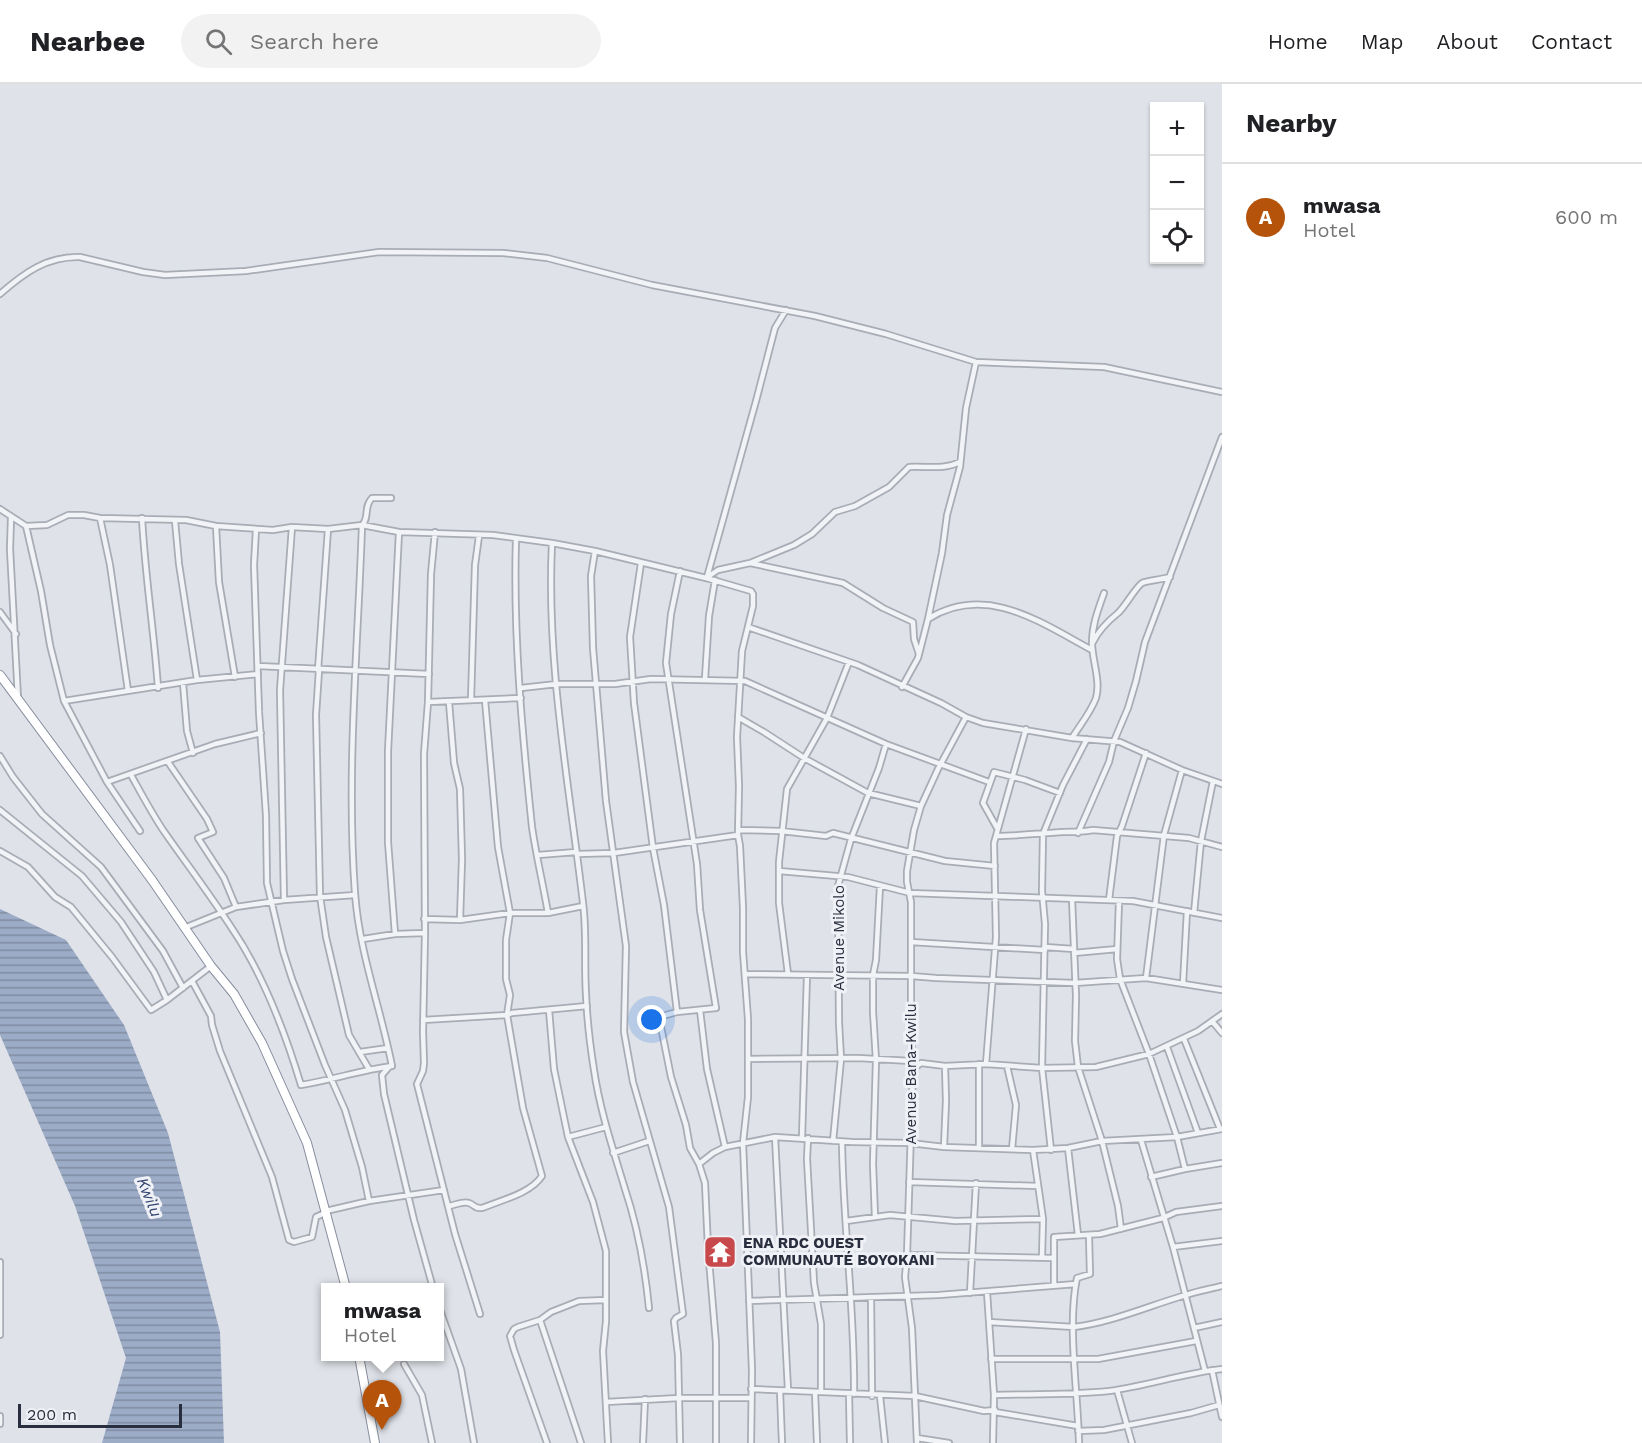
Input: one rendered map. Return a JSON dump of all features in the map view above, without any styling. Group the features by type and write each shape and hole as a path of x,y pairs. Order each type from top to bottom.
{"highway":[{"path":"0,675 152,880 211,966 234,994 262,1043 307,1143 345,1283"},
{"path":"360,1361 375,1443"}],"street":[{"path":"0,294 34,267 70,257 80,257 118,267 165,275 246,271 379,252 503,254 547,258 652,285 786,310 886,334 976,362 1069,364 1104,368 1222,392"},
{"path":"706,578 731,495 731,485 756,401 772,336 786,310"},
{"path":"902,687 919,654 928,619 942,553 947,515 960,462 966,408 976,362"},
{"path":"1078,833 1128,708 1146,642 1222,437"},
{"path":"706,578 718,570 750,563 794,545 812,534 835,512 855,506 889,487 909,467 941,467 960,462"},
{"path":"391,498 372,498 368,502 366,519 362,525 353,777 355,895 371,981 392,1066"},
{"path":"0,509 26,526 47,525 68,515 84,515 100,518 175,520 216,526 273,530 292,527 328,529 362,525 399,531 494,535 595,551 715,580 747,589 753,594 742,651 738,717 738,832 748,1018 748,1097 743,1143 751,1443"},
{"path":"11,518 10,549 18,699"},
{"path":"100,518 110,565 128,691"},
{"path":"142,518 158,688"},
{"path":"175,520 196,680"},
{"path":"26,526 64,701 107,782 140,831"},
{"path":"216,526 219,582 235,677"},
{"path":"284,900 279,690 292,527"},
{"path":"256,529 254,565 267,883 292,979 345,1110 362,1167 369,1201"},
{"path":"328,529 316,715 320,896 328,947 349,1035 369,1069"},
{"path":"395,934 388,842 388,751 399,531"},
{"path":"435,532 431,574 428,702 424,754 424,1063 417,1084 455,1233 480,1314"},
{"path":"471,700 475,565 479,536"},
{"path":"516,538 516,658 537,855 548,912"},
{"path":"552,543 550,580 557,684 567,794 584,906 586,1006 594,1071 606,1127 628,1199 642,1256 649,1308"},
{"path":"595,551 591,576 595,683 604,780 626,946 624,1032 633,1082 669,1207 680,1280 683,1314 674,1321 678,1355 680,1443"},
{"path":"641,563 630,637 633,682 653,848 664,905 677,1012"},
{"path":"750,563 843,583 883,608 913,622 914,639 919,654"},
{"path":"680,571 671,614 666,663 697,864 700,910 716,1008 677,1012 659,1017 671,1077 686,1125 690,1148 699,1164 705,1183 716,1343 716,1443"},
{"path":"1092,647 1100,630 1119,612 1142,583 1170,578"},
{"path":"705,680 709,616 715,580"},
{"path":"1072,738 1096,699 1092,647 1095,618 1104,593"},
{"path":"928,619 961,605 987,605 1028,615 1092,647"},
{"path":"0,612 16,634"},
{"path":"748,627 849,662 983,723 1072,738 1114,741 1222,784"},
{"path":"788,974 779,903 781,831 787,789 827,718 849,662"},
{"path":"258,666 429,674"},
{"path":"64,701 158,688 196,680 258,674"},
{"path":"520,688 668,679 740,681 886,744 989,782"},
{"path":"183,683 187,732 193,753"},
{"path":"428,702 521,698"},
{"path":"449,1206 469,1203 476,1208 482,1208 523,1191 536,1184 542,1176 523,1108 507,1016 510,995 506,979 506,940 510,913 498,847 485,700"},
{"path":"449,702 454,763 460,789 460,920"},
{"path":"738,717 804,758 868,793 921,807"},
{"name":"Avenue Bana-Kwilu","path":"917,1441 912,1328 904,1266 912,1069 910,893 907,882 910,854 921,807 966,717"},
{"path":"986,1064 997,897 996,836 1026,729"},
{"path":"107,782 215,744 261,732"},
{"path":"1051,1150 1042,1068 1045,949 1042,891 1043,834 1060,793 1087,740"},
{"name":"Avenue Mikolo","path":"833,1141 842,1059 837,900 840,877 851,839 886,744"},
{"path":"1109,900 1117,836 1146,753"},
{"path":"0,756 42,814 101,867 163,951 183,988"},
{"path":"168,762 207,819 213,832 198,838 224,878 236,907"},
{"path":"1146,978 1164,835 1182,770"},
{"path":"998,828 983,802 994,772 1060,793"},
{"path":"131,775 162,828 209,892 220,913 234,931 264,987 301,1084 331,1080 369,1069 392,1066"},
{"path":"1194,913 1201,841 1213,781"},
{"path":"0,810 82,876 121,922 154,972 167,1000"},
{"path":"996,836 1078,833 1093,830 1119,831 1164,835 1222,847"},
{"path":"537,855 614,853 738,832 781,831 826,836 833,833 910,854 945,861 995,866"},
{"path":"0,851 28,867 55,897 71,908 112,957 150,1010 167,1000 211,966"},
{"path":"779,871 810,872 859,880 910,893 1109,900 1155,904 1222,918"},
{"path":"875,1217 873,1142 876,1060 873,975 876,960 880,886"},
{"path":"184,928 236,907 320,896 355,895"},
{"path":"1072,899 1075,1041 1078,1067 1102,1141 1118,1206 1121,1229"},
{"path":"1119,901 1117,959 1120,979 1149,1054 1185,1168"},
{"path":"424,919 460,920 510,913 548,912 584,906"},
{"path":"1183,984 1187,911"},
{"path":"363,939 395,934 425,933"},
{"path":"911,942 1074,951 1117,949"},
{"path":"746,974 911,976 1075,983 1146,978 1222,990"},
{"path":"802,1138 807,975"},
{"path":"192,981 211,1016 220,1052 272,1177 289,1240 294,1242 312,1237 316,1217 326,1211 369,1201 444,1190"},
{"path":"423,1020 507,1016 512,1013 586,1006"},
{"path":"549,1010 554,1069 568,1137 593,1202 606,1251 606,1322 603,1351 608,1443"},
{"path":"700,1010 707,1069 725,1147"},
{"path":"912,1069 921,1063 945,1066 986,1064 1042,1068 1096,1067 1149,1054 1167,1047 1184,1039 1222,1014"},
{"path":"1212,1021 1222,1033"},
{"path":"699,1164 725,1147 775,1137 842,1142 1051,1150 1102,1141 1177,1137 1221,1129 1184,1039"},
{"path":"1167,1047 1198,1133"},
{"path":"360,1053 388,1048"},
{"path":"748,1059 858,1058 911,1061"},
{"path":"979,1064 979,1147"},
{"path":"392,1066 387,1068 382,1075 384,1094 432,1283"},
{"path":"944,1146 945,1066"},
{"path":"1007,1066 1016,1105 1012,1149"},
{"path":"568,1137 606,1127"},
{"path":"775,1137 788,1390"},
{"path":"808,1138 807,1159 816,1300 821,1324 821,1391"},
{"path":"1141,1140 1173,1247 1205,1371"},
{"path":"613,1153 649,1141"},
{"path":"842,1142 842,1185 850,1299 850,1443"},
{"path":"1068,1148 1078,1235"},
{"path":"1033,1150 1043,1219 1042,1257"},
{"path":"1151,1177 1185,1168 1222,1163"},
{"path":"909,1182 1038,1186"},
{"path":"970,1293 976,1183"},
{"path":"1054,1286 1054,1237 1089,1236 1163,1218 1176,1212 1222,1206"},
{"path":"846,1221 907,1216 956,1221 1043,1219"},
{"path":"1078,1443 1074,1327 1076,1284 1079,1277 1090,1274 1089,1236"},
{"path":"1173,1247 1222,1241"},
{"path":"906,1255 1054,1258"},
{"path":"0,1262 0,1335"},
{"path":"749,1301 970,1293 1076,1284"},
{"path":"989,1322 1074,1327 1107,1321 1185,1295 1222,1286"},
{"path":"987,1292 995,1411 993,1443"},
{"path":"871,1297 872,1395"},
{"path":"547,1443 510,1336 514,1329 540,1320 551,1312 579,1301 606,1300"},
{"path":"540,1320 581,1443"},
{"path":"444,1321 461,1369 474,1443"},
{"path":"1194,1328 1222,1322"},
{"path":"991,1359 1098,1359 1196,1341"},
{"path":"404,1364 422,1395 432,1443"},
{"path":"1212,1370 1222,1417"},
{"path":"994,1395 1117,1390 1205,1371 1222,1370"},
{"path":"751,1389 915,1396 1078,1429 1104,1430 1220,1407"},
{"path":"1117,1390 1132,1443"},
{"path":"780,1391 782,1443"},
{"path":"815,1392 817,1443"},
{"path":"880,1396 885,1443"},
{"path":"606,1402 679,1398 751,1398"},
{"path":"643,1443 645,1399"},
{"path":"0,1416 0,1424"},
{"path":"917,1441 949,1443"}],"water":[{"name":"Kwilu","path":"0,909 66,940 124,1025 168,1133 220,1332 224,1443 102,1443 126,1358 75,1206 0,1035"}],"place":[{"name":"ENA RDC OUEST COMMUNAUTÉ BOYOKANI","path":"720,1252"},
{"name":"mwasa","path":"382,1430"}]}
